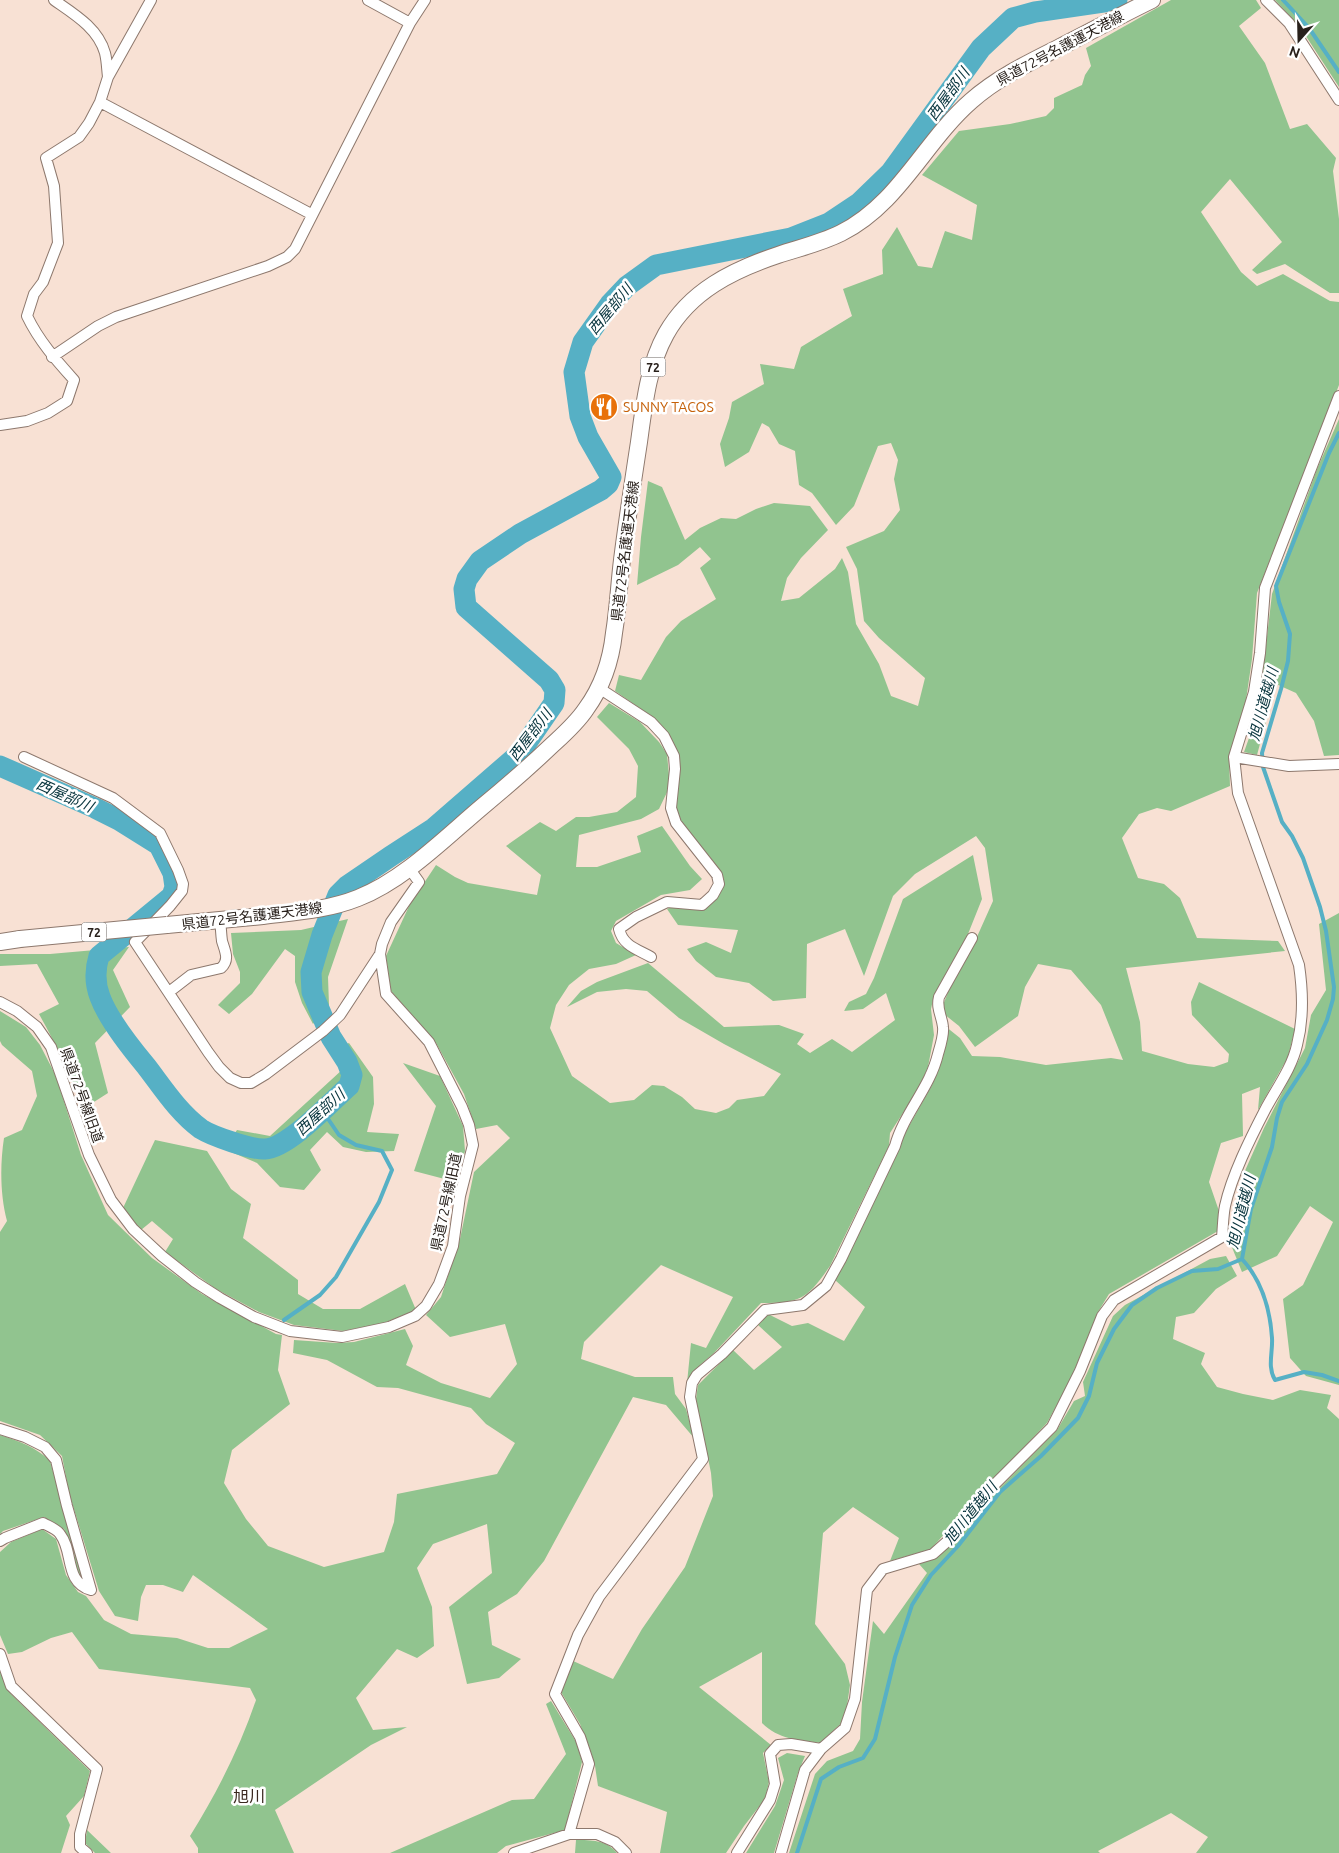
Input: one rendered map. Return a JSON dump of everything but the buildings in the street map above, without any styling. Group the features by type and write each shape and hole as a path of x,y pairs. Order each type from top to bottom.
{"main road":[{"name":"県道72号名護運天港線","path":"0,942 304,911 347,902 368,893 409,868 524,772 577,722 599,688 609,661 614,635 622,561 650,377 665,335 680,312 691,301 721,279 749,266 832,237 858,223 894,192 951,121 999,78 1152,0"}],"street":[{"path":"54,0 86,23 98,38 105,53 108,77"},
{"path":"0,424 27,421 48,413 67,401 74,380 52,357 27,316 34,294 43,282 58,243 54,186 46,158 79,137 89,123 100,102 108,77 151,0"},
{"path":"368,0 410,22"},
{"path":"52,357 98,326 116,317 268,266 287,257 295,249 311,214 410,22 425,0"},
{"path":"1266,0 1289,23 1339,100"},
{"path":"100,102 311,214"},
{"path":"781,1853 805,1770 821,1750 845,1728 855,1700 867,1590 883,1569 933,1554 950,1539 993,1486 1052,1426 1080,1371 1102,1316 1114,1300 1222,1237 1225,1206 1242,1158 1297,1047 1302,1018 1302,991 1299,965 1238,793 1234,757 1254,692 1260,653 1265,588 1339,396"},
{"path":"599,688 651,722 664,736 674,756 675,769 671,808 676,823 708,863 716,875 719,884 713,895 702,905 667,902 636,917 619,930 621,938 651,957"},
{"path":"24,757 113,798 160,833 183,884 182,891 135,942 219,1068 230,1078 241,1083 251,1083 323,1031 340,1015 380,954"},
{"path":"1234,757 1289,766 1339,764"},
{"name":"県道72号線旧道","path":"0,1002 17,1011 37,1027 51,1047 89,1154 110,1200 133,1229 162,1256 195,1282 254,1317 290,1331 342,1337 389,1327 414,1316 426,1306 439,1284 453,1246 460,1196 473,1145 466,1116 429,1042 386,994 380,954 391,922 419,882 409,868"},
{"path":"169,992 191,975 224,966 226,953 222,942 220,920"},
{"path":"569,1834 589,1764 580,1737 555,1694 578,1635 599,1597 704,1459 690,1397 692,1383 697,1375 722,1354 765,1310 803,1305 826,1286 841,1259 895,1146 898,1132 926,1086 938,1055 943,1028 937,1006 939,997 972,938"},
{"path":"0,1429 25,1437 45,1447 56,1460 91,1590 84,1588 73,1576 60,1533 43,1523 0,1541"},
{"path":"0,1654 11,1686 97,1769 80,1834 80,1847 87,1853"},
{"path":"737,1853 770,1800 775,1784 770,1754 778,1745 791,1744 821,1750"},
{"path":"514,1853 569,1834 597,1834 615,1842 626,1853"}],"green space":[{"path":"1171,0 1256,0 1261,8 1239,26 1265,63 1290,129 1307,124 1336,158 1333,171 1339,219 1339,293 1330,293 1285,264 1257,274 1252,270 1282,242 1230,179 1201,212 1241,272 1257,286 1283,274 1330,301 1339,302 1339,385 1257,593 1252,659 1246,700 1229,756 1230,786 1171,811 1157,808 1139,814 1122,838 1138,878 1164,884 1180,898 1197,938 1278,941 1285,951 1126,968 1140,1022 1142,1051 1188,1064 1214,1067 1228,1062 1229,1054 1192,1015 1191,1002 1199,982 1295,1029 1288,1057 1258,1110 1260,1087 1242,1094 1243,1136 1221,1143 1209,1182 1219,1211 1218,1231 1109,1294 1098,1312 1073,1375 1047,1423 931,1549 890,1561 899,1538 853,1507 823,1533 815,1624 845,1664 850,1685 845,1720 820,1743 789,1738 768,1729 762,1723 762,1652 699,1687 771,1745 763,1753 769,1782 765,1799 726,1853 660,1853 667,1812 598,1786 595,1766 580,1724 561,1692 571,1660 613,1679 642,1629 685,1567 713,1496 711,1473 696,1399 698,1385 733,1350 754,1370 782,1347 758,1325 768,1314 792,1326 808,1323 844,1341 865,1307 835,1280 905,1133 932,1085 944,1050 945,1026 960,1038 972,1056 1000,1057 1046,1065 1111,1058 1123,1060 1101,1005 1071,970 1038,964 1025,987 1018,1016 975,1047 959,1026 944,1014 943,1005 954,977 976,939 993,901 985,848 976,836 915,874 893,896 864,976 845,929 807,944 806,998 773,1001 749,983 716,977 696,961 687,949 706,942 731,953 738,930 678,925 667,909 673,906 705,909 717,897 724,879 710,857 680,822 676,806 680,759 667,732 648,714 615,691 619,675 641,680 666,637 681,621 716,599 700,568 711,559 700,547 678,565 637,585 648,481 662,487 685,540 700,528 721,518 736,519 774,503 810,506 828,530 801,558 787,578 781,601 799,598 835,569 842,558 848,572 856,624 879,664 891,696 918,706 925,678 879,638 864,621 857,569 846,547 884,531 900,510 894,479 898,460 891,443 878,446 854,506 836,525 812,493 799,485 795,451 779,444 769,427 762,423 749,452 725,467 720,444 729,418 732,402 764,384 760,364 794,369 801,347 852,316 843,289 883,274 882,250 897,227 918,266 932,268 945,231 972,240 977,205 922,175 959,131 1010,124 1046,116 1054,108 1054,98 1082,85 1085,75 1091,66 1086,48"},
{"path":"1275,0 1339,0 1339,87 1300,27"},
{"path":"1339,419 1339,755 1324,756 1314,721 1296,693 1276,684 1257,755 1244,752 1258,713 1272,594 1317,469"},
{"path":"609,703 640,722 659,742 667,754 670,786 659,809 641,819 579,835 576,867 597,867 641,852 637,836 662,826 690,866 702,879 690,890 661,895 616,921 611,931 616,943 636,955 616,964 589,969 569,985 556,1005 550,1028 572,1076 610,1103 634,1100 652,1085 664,1086 682,1097 695,1109 716,1113 729,1108 737,1100 764,1096 781,1074 679,1018 647,991 626,989 597,992 567,1007 581,991 597,982 648,963 724,1027 779,1025 804,1034 797,1044 810,1053 832,1039 852,1052 895,1020 886,993 863,1009 844,1011 849,1002 866,994 874,978 903,899 973,855 982,899 968,934 934,995 931,1009 934,1035 928,1067 919,1088 890,1133 889,1146 830,1266 809,1292 794,1300 761,1303 714,1353 700,1365 687,1383 691,1343 706,1348 733,1297 661,1265 584,1342 581,1359 635,1377 673,1377 675,1394 686,1409 694,1438 666,1405 633,1397 544,1561 517,1594 488,1612 492,1645 521,1659 499,1678 467,1684 449,1607 492,1573 487,1524 433,1544 417,1568 432,1607 434,1646 417,1658 397,1649 356,1698 373,1730 407,1727 371,1745 275,1810 294,1853 198,1853 198,1848 190,1836 219,1786 243,1735 256,1700 250,1688 99,1669 72,1632 51,1638 22,1652 8,1654 0,1635 0,1552 11,1542 42,1529 56,1539 66,1575 78,1592 86,1596 104,1620 131,1634 177,1638 208,1648 229,1648 268,1629 193,1575 183,1592 163,1585 146,1585 141,1597 138,1621 115,1616 99,1591 69,1493 62,1456 40,1435 0,1421 0,1232 7,1221 1,1169 4,1138 22,1130 37,1096 32,1071 2,1045 0,1041 0,1011 26,1027 40,1045 56,1076 81,1155 108,1215 152,1258 202,1294 276,1334 282,1335 278,1370 290,1404 232,1450 224,1483 246,1519 268,1546 324,1567 384,1552 394,1522 397,1494 497,1474 515,1443 486,1424 471,1408 398,1388 377,1387 327,1360 293,1353 294,1340 337,1343 354,1342 405,1329 413,1346 406,1365 441,1383 490,1398 517,1364 505,1324 450,1337 426,1315 441,1297 460,1239 474,1172 510,1138 497,1125 476,1129 464,1094 436,1043 391,991 386,956 410,904 436,865 468,883 537,895 541,875 506,846 540,822 556,831 576,817 589,817 617,812 636,797 638,766 629,749 597,717"},
{"path":"1339,913 1339,1385 1306,1376 1290,1358 1283,1299 1303,1285 1333,1222 1310,1206 1277,1256 1242,1272 1229,1240 1233,1212 1244,1173 1264,1128 1305,1048 1311,1015 1326,990 1319,924"},
{"path":"348,919 328,977 329,1005 313,1024 302,1003 295,982 295,956 285,949 252,994 229,1014 218,1005 240,983 240,972 233,954 231,933 301,930"},
{"path":"129,947 113,970 130,1007 95,1043 108,1093 83,1109 69,1072 39,1014 59,1004 37,964 0,966 0,954 50,954"},
{"path":"349,1043 373,1077 374,1104 367,1132 399,1134 394,1151 366,1152 343,1147 327,1132 310,1150 321,1170 304,1190 280,1187 257,1163 224,1149 237,1130 270,1136 343,1069 333,1049"},
{"path":"403,1063 440,1076 463,1126 465,1151 456,1182 414,1171 436,1106"},
{"path":"155,1140 207,1151 231,1189 251,1204 243,1238 298,1280 298,1294 323,1309 360,1309 405,1284 416,1310 384,1323 343,1331 294,1325 259,1312 216,1289 165,1252 173,1239 152,1221 141,1230 123,1208"},
{"path":"1226,1256 1237,1276 1216,1289 1194,1313 1176,1317 1173,1339 1205,1353 1201,1364 1217,1387 1273,1400 1300,1390 1331,1395 1327,1408 1339,1419 1339,1853 1196,1853 1208,1837 1171,1813 1098,1851 1100,1853 789,1853 815,1774 827,1761 853,1751 860,1739 862,1702 873,1621 884,1634 927,1573 919,1564 943,1552 986,1502 1057,1430 1074,1401 1085,1396 1083,1382 1113,1316 1125,1305 1210,1259"},
{"path":"0,1435 33,1448 50,1461 85,1584 77,1576 74,1552 64,1529 44,1517 3,1531 0,1534"},
{"path":"0,1669 11,1694 90,1771 84,1796 66,1816 70,1825 61,1853 0,1853"},
{"path":"551,1701 578,1745 582,1762 565,1830 506,1846 497,1853 390,1853 512,1800 534,1799 566,1754 546,1704"},
{"path":"787,1753 805,1756 774,1853 746,1853 775,1806 784,1780 778,1758"},
{"path":"87,1830 111,1853 95,1853 85,1843"},
{"path":"576,1840 604,1843 617,1853 575,1853"}],"waterway":[{"name":"西屋部川","path":"0,766 95,808 119,820 159,845 173,873 175,887 172,896 99,956 96,977 100,997 108,1015 178,1107 201,1129 232,1142 259,1149 274,1147 297,1133 349,1086 352,1075 347,1062 331,1037 312,992 311,972 322,935 338,895 347,886 434,828 519,754 554,703 555,690 549,680 466,607 464,589 467,579 480,561 520,534 601,490 608,484 611,477 588,437 580,416 574,372 583,342 610,304 627,286 656,265 791,238 829,223 859,203 891,172 981,48 1013,18 1035,12 1117,0"},
{"name":"旭川道越川","path":"1283,0 1309,28 1339,72"},
{"name":"旭川道越川","path":"797,1853 821,1779 839,1767 863,1758 875,1739 895,1657 912,1605 931,1575 958,1546 1000,1492 1041,1456 1078,1418 1089,1396 1097,1363 1114,1329 1132,1305 1157,1288 1192,1271 1218,1269 1242,1259 1251,1209 1272,1147 1282,1102 1307,1064 1327,1020 1333,999 1334,987 1326,931 1320,907 1303,858 1292,836 1282,822 1263,767 1262,753 1288,661 1290,634 1279,602 1276,586 1329,453 1339,433"},
{"path":"284,1320 320,1295 336,1277 379,1202 392,1170 382,1151 356,1145 339,1135 322,1110"},
{"path":"1242,1259 1260,1285 1267,1305 1272,1338 1271,1370 1275,1380 1304,1372 1322,1375 1339,1381"}],"place":[{"name":"SUNNY TACOS","path":"604,407"}],"district":[{"name":"旭川","path":"249,1796"}]}
